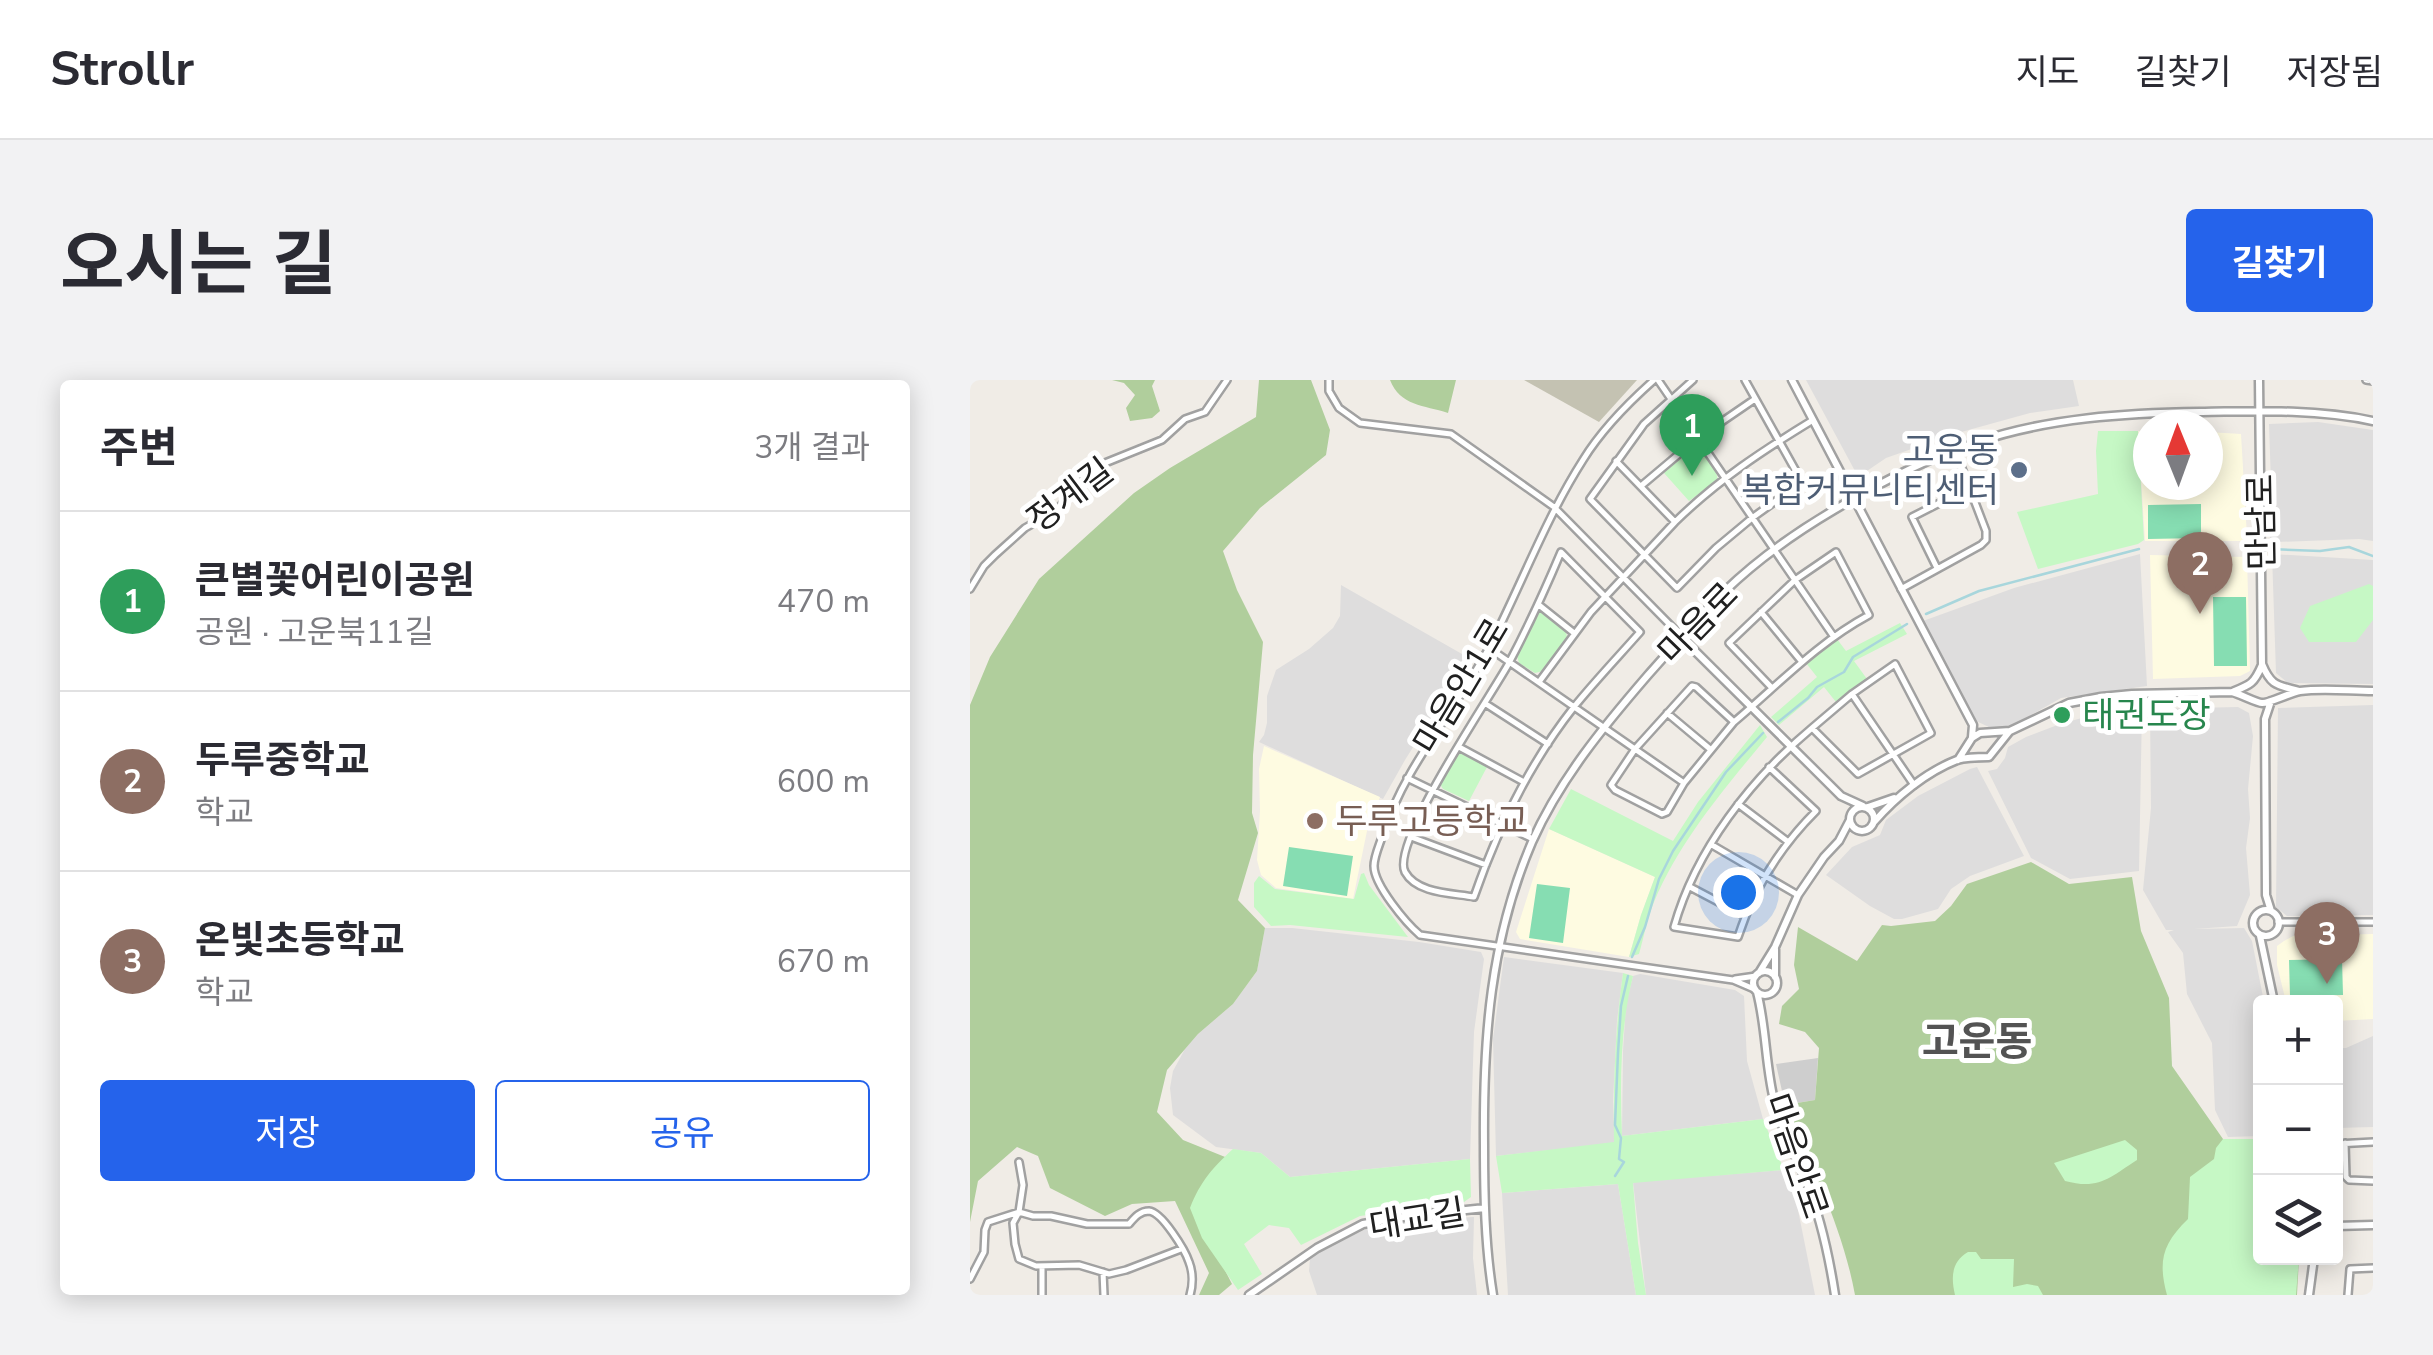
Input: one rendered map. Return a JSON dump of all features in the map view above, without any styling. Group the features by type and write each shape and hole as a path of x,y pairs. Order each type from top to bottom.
{"street":[{"name":"정계길","path":"970,588 995,555 1025,528 1057,510 1087,475 1100,465 1162,440 1186,419 1205,412 1227,380"},
{"path":"1329,380 1339,408 1360,423 1451,434 1554,507 1789,747 1841,796 1872,812 1874,822"},
{"path":"1656,380 1834,637"},
{"name":"마음안1로","path":"1656,380 1621,409 1584,457 1554,507 1489,648 1392,805 1374,870 1378,882 1420,935 1732,980"},
{"path":"1693,380 1644,424 1590,499 1677,588 1716,548 1802,482 1745,380"},
{"path":"1792,380 1972,725 1974,754 1979,757"},
{"name":"만남로","path":"2260,380 2262,664"},
{"path":"1641,486 1698,438 1755,399"},
{"name":"마음로","path":"1493,1295 1486,1254 1485,1208 1488,1018 1498,946 1521,871 1557,795 1602,728 1727,590 1774,550 1854,498 1918,464 1980,441 2089,418 2155,412 2260,411 2338,415 2373,422"},
{"path":"1539,682 1604,597 1702,496 1750,458 1813,420"},
{"path":"1901,588 1986,540 1955,450"},
{"path":"1616,461 1675,522"},
{"path":"1938,569 1912,517 1969,488"},
{"path":"1561,552 1604,597 1640,632 1574,707 1524,782 1474,897 1418,886 1402,863 1411,837 1432,790 1510,662 1561,552"},
{"path":"1734,722 1696,687 1687,690 1635,749 1611,785 1653,811 1668,812 1684,783 1734,722 1802,662 1869,615 1836,552 1795,580 1729,644 1772,688"},
{"path":"1539,605 1574,633"},
{"path":"1761,612 1802,662"},
{"path":"1489,648 1684,783"},
{"path":"1769,767 1816,811 1787,841 1764,876 1738,936 1674,927 1689,886 1738,804 1769,767 1789,747 1852,694 1895,664 1931,732 1858,774 1812,728"},
{"path":"2262,664 2271,682 2272,700 2264,719 2266,895 2271,911"},
{"path":"2262,664 2250,691 2264,719"},
{"path":"2232,692 2254,682 2271,682 2300,692"},
{"path":"1958,760 1980,732 2010,731 2069,704 2101,697 2232,692 2260,704 2300,692 2373,691"},
{"path":"1852,694 1914,785"},
{"path":"1486,704 1548,744"},
{"path":"1667,713 1710,749"},
{"path":"1972,725 1996,740 1996,750"},
{"path":"1839,841 1870,828 1895,798 1958,760 1989,757 2010,731"},
{"path":"1459,747 1524,782"},
{"path":"1407,778 1534,839"},
{"path":"1841,796 1856,830 1864,831"},
{"path":"1756,990 1753,982 1775,947 1798,895 1839,841 1856,808 1895,798"},
{"path":"1738,804 1787,841"},
{"path":"1411,837 1486,864"},
{"path":"1712,845 1798,895"},
{"path":"1689,886 1745,916"},
{"path":"2266,895 2253,926 2259,935 2273,995"},
{"path":"2257,914 2271,911 2278,922 2276,932 2259,935"},
{"path":"2278,922 2373,922"},
{"path":"2265,958 2271,935"},
{"path":"1763,1016 1776,984 1775,947"},
{"path":"1732,980 1766,972 1775,978"},
{"path":"1732,980 1768,994 1774,991"},
{"name":"마음안로","path":"1756,990 1763,1016 1771,1089 1818,1213 1836,1295"},
{"path":"2373,1142 2345,1143 2348,1180 2373,1182"},
{"path":"1018,1162 1023,1185 1019,1212 1013,1223 1019,1259 1036,1266 1078,1265 1109,1274 1182,1249"},
{"name":"대교길","path":"1249,1295 1317,1248 1363,1224 1485,1208"},
{"path":"970,1280 984,1252 988,1222 1019,1212 1087,1224 1129,1224 1139,1213 1151,1211 1161,1216 1190,1264 1190,1295"},
{"path":"2343,1226 2373,1226"},
{"path":"2309,1295 2313,1265"},
{"path":"1042,1266 1042,1295"},
{"path":"2348,1295 2350,1269 2373,1268"},
{"path":"1104,1272 1104,1295"}],"shaded area":[{"path":"1524,380 1637,380 1599,422"},
{"path":"1806,380 2073,380 2079,406 2030,413 1954,434 1886,458 1861,475 1855,471"},
{"path":"2318,422 2373,430 2373,541 2277,542 2270,538 2269,424"},
{"path":"2223,433 2241,434 2247,537 2244,541 2145,541 2142,500 2223,500"},
{"path":"2140,554 2147,686 2061,698 2008,728 1991,728 1976,721 1923,621 2014,588"},
{"path":"2272,554 2373,560 2373,684 2288,683 2276,673"},
{"path":"2150,555 2247,557 2250,671 2240,676 2153,679"},
{"path":"1341,585 1469,658 1383,799 1259,742 1267,723 1267,696 1276,670 1333,628 1340,616"},
{"path":"2373,705 2373,915 2287,916 2276,907 2278,708"},
{"path":"2238,707 2249,713 2253,736 2246,848 2250,895 2237,926 2194,929 2244,928 2252,941 2263,995 2253,995 2253,1136 2228,1137 2215,1110 2212,1043 2187,994 2183,953 2168,932 2174,930 2166,930 2143,890 2151,808 2150,709"},
{"path":"2142,709 2139,871 2070,879 2031,858 1988,771 1997,769 2008,747 2026,737 2100,713"},
{"name":"두루고등학교","path":"1264,746 1380,797 1367,831 1353,899 1276,888 1261,875 1257,860 1259,769"},
{"path":"1977,767 2024,856 1970,876 1951,889 1938,909 1902,919 1894,919 1870,906 1826,875 1852,847 1880,835 1886,820 1918,796"},
{"path":"1549,829 1655,877 1629,957 1520,939 1516,932"},
{"path":"1265,928 1419,942 1481,952 1484,959 1474,1032 1470,1159 1290,1177 1261,1153 1216,1147 1173,1115 1173,1071 1185,1049 1233,1004 1257,971"},
{"path":"2373,934 2373,1019 2343,1021 2343,995 2284,995 2277,946 2293,936"},
{"path":"1504,957 1623,973 1613,1102 1615,1143 1496,1156 1493,1039"},
{"path":"1633,976 1735,990 1744,996 1747,1061 1763,1119 1622,1136 1626,1004"},
{"path":"2373,1036 2373,1127 2343,1128 2346,1048"},
{"path":"1818,1058 1815,1100 1785,1105 1776,1064"},
{"path":"1784,1170 1797,1205 1815,1295 1646,1295 1633,1182"},
{"path":"1618,1184 1636,1295 1508,1295 1502,1193"},
{"path":"1474,1217 1477,1295 1317,1295 1309,1271 1310,1258 1321,1251 1366,1229 1411,1220"}],"green space":[{"path":"1112,380 1155,380 1152,386 1160,411 1152,418 1130,421 1126,408 1135,395 1124,383"},
{"path":"1259,380 1311,380 1330,430 1326,455 1260,508 1223,551 1263,642 1253,755 1252,813 1258,833 1238,900 1265,928 1257,971 1233,1004 1198,1034 1167,1070 1157,1112 1183,1140 1235,1161 1201,1223 1232,1284 1219,1295 1199,1295 1209,1273 1175,1201 1132,1204 1105,1216 1050,1188 1038,1156 1017,1147 978,1181 970,1222 970,705 990,657 1039,579 1134,493 1256,417"},
{"path":"1390,380 1456,380 1448,413 1406,400"},
{"path":"2098,431 2133,431 2133,500 2142,500 2144,540 2038,569 2017,512 2098,494"},
{"path":"1700,447 1718,480 1689,501 1664,473 1693,448"},
{"path":"2201,504 2201,538 2148,539 2148,505"},
{"path":"2369,584 2373,586 2373,620 2356,642 2309,642 2300,628 2310,606"},
{"path":"2213,597 2246,597 2247,666 2214,666"},
{"path":"1543,612 1566,631 1567,638 1543,671 1535,673 1519,663 1517,656"},
{"path":"1900,623 1907,634 1854,661 1867,679 1836,702 1824,687 1779,725 1771,717 1817,677 1806,663 1837,639 1846,651"},
{"path":"1760,725 1767,737 1704,815 1677,857 1652,908 1639,954 1629,957 1655,877 1549,829 1571,789 1673,841 1698,802"},
{"path":"1463,753 1487,767 1469,801 1440,784 1457,755"},
{"path":"1289,847 1353,856 1347,896 1283,886"},
{"path":"2031,862 2069,884 2132,877 2141,931 2169,998 2172,1066 2223,1139 2253,1139 2253,1265 2299,1265 2297,1295 1855,1295 1835,1222 1785,1105 1815,1100 1819,1048 1805,1032 1779,1024 1782,1006 1799,989 1794,965 1798,927 1857,961 1882,925 1935,921 1967,884"},
{"path":"1364,873 1408,937 1271,926 1254,907 1254,883 1259,876 1275,889 1354,899"},
{"path":"1537,884 1570,888 1563,943 1529,938"},
{"path":"2342,959 2343,995 2290,995 2289,960"},
{"path":"1623,973 1633,976 1622,1056 1622,1136 1763,1119 1784,1170 1633,1183 1646,1295 1636,1295 1618,1184 1502,1193 1496,1156 1614,1142 1615,1057"},
{"path":"2223,1139 2253,1139 2253,1265 2298,1265 2296,1295 2167,1295 2164,1254 2172,1237 2188,1219 2190,1177 2214,1159"},
{"path":"2125,1140 2137,1150 2137,1160 2103,1181 2065,1181 2054,1163"},
{"path":"1233,1149 1261,1153 1290,1177 1470,1159 1471,1197 1464,1202 1360,1216 1301,1245 1289,1228 1269,1225 1244,1244 1262,1274 1238,1290 1202,1238 1190,1208 1208,1176"},
{"path":"1968,1252 1976,1252 1981,1259 2014,1259 2013,1287 2038,1286 2043,1295 1955,1295 1954,1271"}],"waterway":[{"path":"2270,549 2320,551 2349,547 2373,556"},
{"path":"1926,614 1979,591 2139,549"},
{"path":"1778,722 1817,687 1844,672 1853,657 1907,624"},
{"path":"1632,957 1673,851 1726,772 1763,733"},
{"path":"1615,1176 1624,1162 1619,1159 1621,1138 1615,1125 1621,1006 1628,976"}],"place":[{"name":"고운동 복합커뮤니티센터","path":"2019,470"},
{"name":"큰별꽃어린이공원","path":"1692,476"},
{"name":"두루중학교","path":"2200,614"},
{"name":"태권도장","path":"2062,715"},
{"name":"두루고등학교","path":"1315,821"},
{"name":"온빛초등학교","path":"2327,984"}],"district":[{"name":"고운동","path":"1977,1041"}]}
